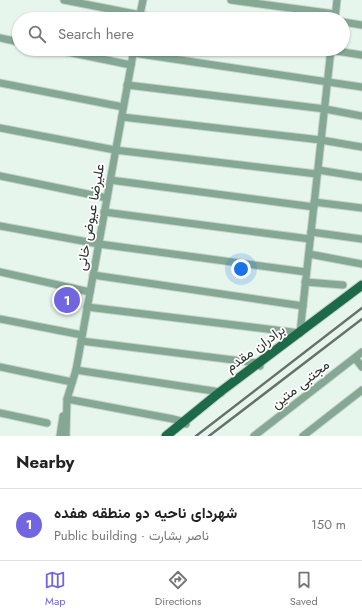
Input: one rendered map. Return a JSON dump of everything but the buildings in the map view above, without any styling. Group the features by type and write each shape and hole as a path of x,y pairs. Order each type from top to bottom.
{"main road":[{"name":"برادران مقدم","path":"172,436 221,393 362,285"},
{"name":"برادران مقدم","path":"300,334 362,290"},
{"name":"برادران مقدم","path":"166,436 185,423"}],"street":[{"path":"64,0 77,1 120,12"},
{"path":"141,12 143,0"},
{"path":"231,0 304,12"},
{"path":"336,12 337,0"},
{"path":"350,23 362,25"},
{"path":"0,38 12,41"},
{"path":"350,53 362,55"},
{"path":"87,56 131,65"},
{"name":"علیرضا عیوض خانی","path":"66,436 67,399 76,370 132,56"},
{"path":"166,56 362,87"},
{"path":"87,307 300,334 330,56"},
{"path":"0,83 123,107"},
{"path":"127,85 325,109 362,116"},
{"path":"122,117 321,140 362,147"},
{"path":"0,128 115,150 362,177"},
{"path":"0,176 107,198"},
{"path":"110,180 314,204 362,208"},
{"path":"104,212 311,236 362,239"},
{"path":"0,226 99,244 306,272"},
{"path":"309,254 362,264"},
{"path":"0,272 90,292"},
{"path":"93,275 303,306"},
{"path":"305,282 343,285"},
{"path":"0,319 82,338 259,365"},
{"name":"مجتبی متین","path":"254,436 362,352"},
{"path":"355,358 362,367"},
{"path":"0,367 72,382"},
{"path":"76,370 221,393"},
{"path":"303,436 362,390"},
{"path":"60,436 67,399 173,419 185,423"},
{"path":"0,413 47,423"}],"railway":[{"path":"196,436 362,308"},
{"path":"209,436 362,319"}],"place":[{"name":"شهردای ناحیه دو منطقه هفده","path":"67,300"}]}
